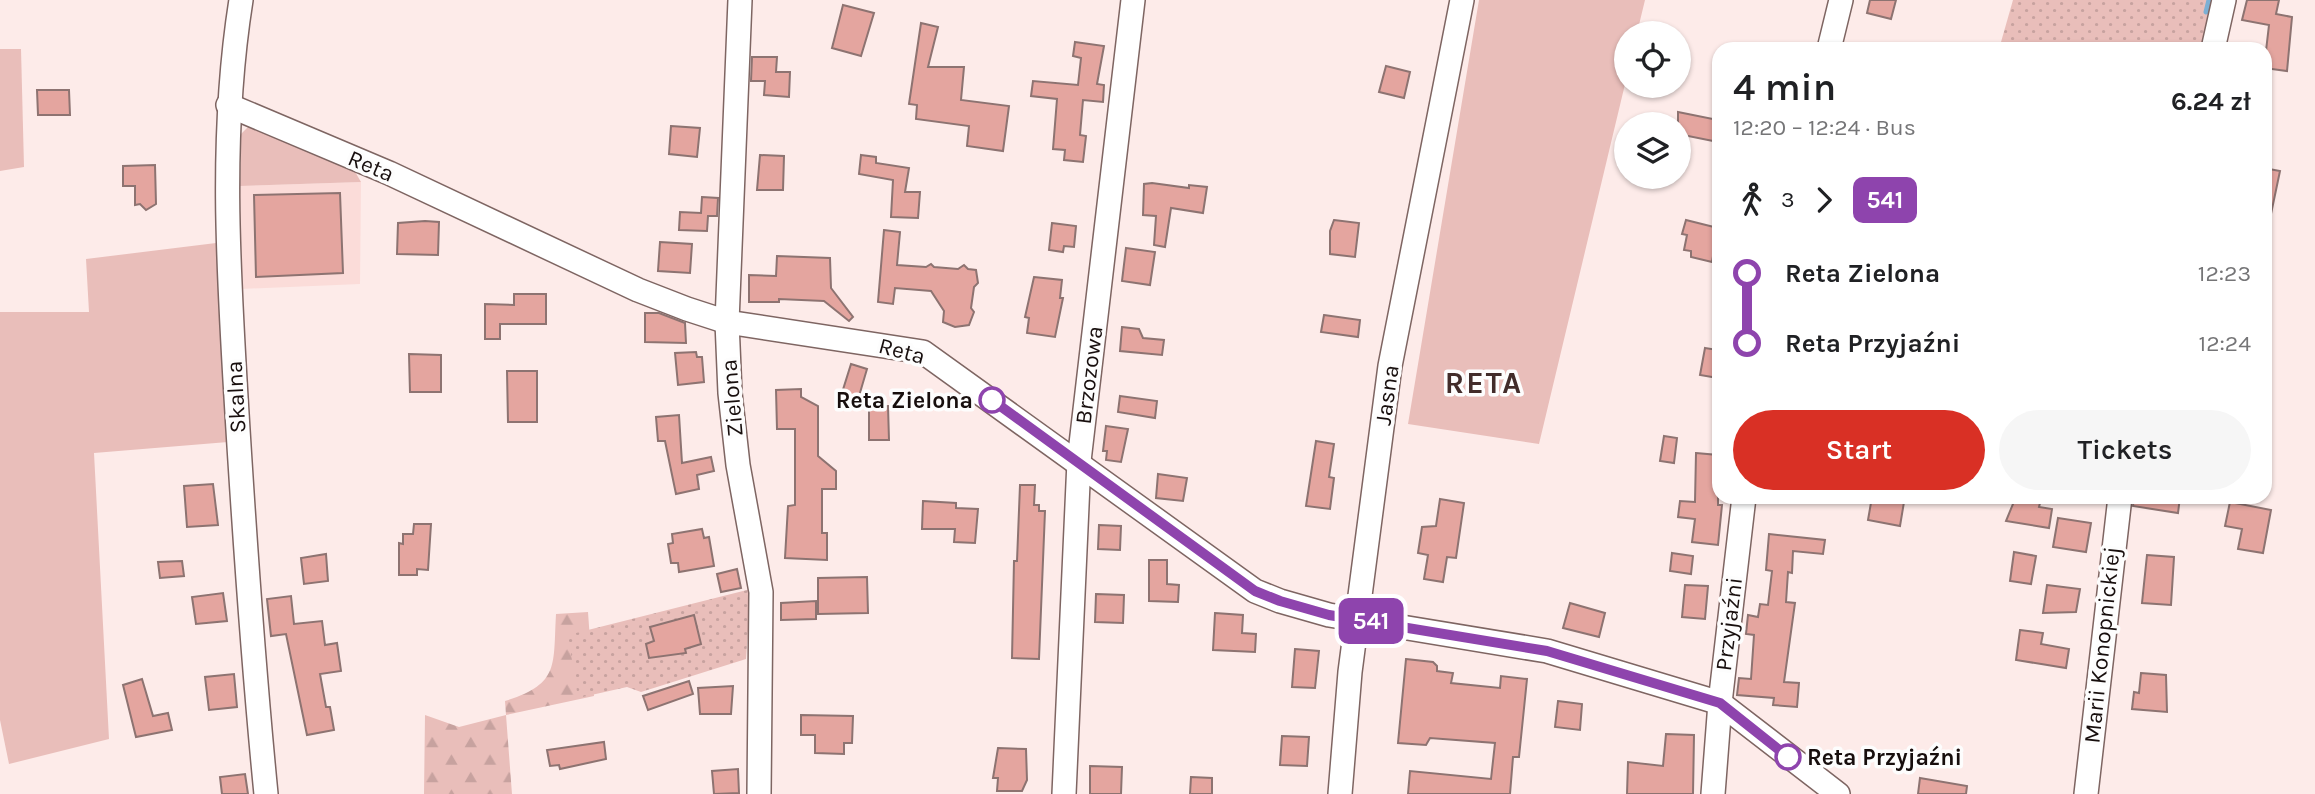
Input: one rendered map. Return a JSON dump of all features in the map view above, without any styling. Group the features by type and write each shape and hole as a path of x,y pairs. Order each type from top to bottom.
{"street":[{"name":"Skalna","path":"241,0 228,106 231,325 255,681 266,794"},
{"name":"Zielona","path":"740,0 727,322 730,393 738,465 761,592 759,794"},
{"name":"Brzozowa","path":"1064,794 1079,461 1133,0"},
{"name":"Jasna","path":"1340,794 1357,620 1390,366 1462,0"},
{"path":"1831,42 1841,0"},
{"path":"2215,42 2224,0"},
{"name":"Reta","path":"228,106 389,173 638,290 727,322 923,352 1079,461 1255,591 1308,610 1547,651 1720,703 1838,794"},
{"name":"Przyjaźni","path":"1713,794 1720,703 1743,504"},
{"name":"Marii Konopnickiej","path":"2086,794 2119,504"}],"shaded area":[{"path":"361,182 360,284 241,289 240,186"}],"green space":[{"path":"1479,0 1645,0 1640,21 1614,21 1614,98 1622,98 1618,112 1614,112 1614,130 1539,444 1408,424"},
{"path":"2013,0 2224,0 2215,42 2001,42"},
{"path":"0,49 21,49 24,167 0,171"},
{"path":"248,127 262,128 354,170 361,182 240,186 241,134"},
{"path":"216,243 228,442 94,453 109,739 9,764 0,720 0,312 89,312 86,259"},
{"path":"751,589 746,659 641,692 627,687 578,698 568,635"},
{"path":"588,612 594,696 506,715 505,701 536,688 550,671 556,614"},
{"path":"425,715 459,727 506,715 512,794 424,794"}],"building":[{"path":"1870,0 1896,0 1891,19 1867,13"},
{"path":"2247,0 2279,0 2276,14 2292,17 2287,71 2272,69 2272,42 2267,42 2269,25 2242,20"},
{"path":"843,5 874,13 861,56 832,48"},
{"path":"921,23 938,27 928,67 964,67 961,100 1009,106 1003,151 967,146 969,126 916,119 917,105 909,104"},
{"path":"1075,42 1104,46 1097,84 1104,85 1103,102 1083,100 1080,135 1086,136 1083,162 1064,160 1065,150 1053,149 1057,99 1031,96 1033,81 1078,85 1081,58 1073,56"},
{"path":"752,57 777,57 776,72 790,72 789,97 764,95 765,81 751,81"},
{"path":"1386,66 1410,72 1404,98 1379,92"},
{"path":"37,90 69,90 70,115 38,115"},
{"path":"1691,115 1712,119 1712,141 1691,137"},
{"path":"671,126 700,128 697,157 669,154"},
{"path":"760,155 784,156 783,190 757,190"},
{"path":"861,155 876,157 876,163 909,168 905,192 920,192 918,218 891,217 893,180 859,174"},
{"path":"155,165 156,204 146,210 140,204 135,205 135,186 123,186 123,166"},
{"path":"2272,170 2280,171 2272,209"},
{"path":"1144,184 1189,188 1189,185 1207,187 1203,213 1171,208 1165,247 1154,245 1156,216 1143,215"},
{"path":"340,193 343,273 256,277 254,195"},
{"path":"702,197 718,198 717,216 708,216 707,231 679,230 680,212 701,213"},
{"path":"1334,220 1359,223 1355,257 1330,254 1330,231"},
{"path":"1686,220 1712,226 1712,262 1691,257 1691,251 1684,250 1687,235 1682,234"},
{"path":"439,222 438,255 397,254 398,223"},
{"path":"1052,223 1076,226 1074,247 1064,246 1063,252 1049,250"},
{"path":"884,230 900,232 897,265 926,267 931,264 934,267 958,269 964,265 968,269 976,270 978,283 974,287 971,308 974,312 969,325 955,327 943,322 944,311 931,291 895,288 893,304 878,302"},
{"path":"660,242 692,244 690,273 658,271"},
{"path":"1126,248 1155,252 1150,285 1122,281"},
{"path":"777,256 830,258 831,288 853,317 849,321 824,301 779,299 779,302 749,302 749,275 776,276"},
{"path":"1034,277 1062,280 1060,298 1063,298 1055,337 1027,333 1029,318 1025,317"},
{"path":"514,294 546,294 546,324 500,324 500,339 485,339 485,304 514,305"},
{"path":"645,313 659,313 685,323 686,343 645,342"},
{"path":"1324,315 1360,320 1358,337 1321,332"},
{"path":"1122,327 1139,329 1143,338 1164,340 1162,355 1120,351"},
{"path":"1705,348 1712,349 1712,377 1700,375"},
{"path":"696,352 697,357 702,357 704,382 678,385 675,353"},
{"path":"409,354 441,355 441,392 410,392"},
{"path":"851,364 867,369 857,403 841,396"},
{"path":"507,371 537,371 537,422 508,422"},
{"path":"801,389 801,397 818,406 818,456 836,471 836,489 822,489 822,533 827,533 827,560 785,558 788,506 795,505 795,429 777,429 776,390"},
{"path":"1120,396 1157,401 1155,418 1118,412"},
{"path":"888,406 889,440 869,440 869,407"},
{"path":"679,415 682,463 711,457 714,471 697,475 699,489 676,494 665,441 658,441 656,417"},
{"path":"1106,426 1128,429 1121,462 1106,460 1107,451 1103,451"},
{"path":"1664,436 1677,438 1674,463 1660,461"},
{"path":"1316,441 1334,444 1329,477 1334,478 1330,509 1306,506"},
{"path":"1696,453 1712,454 1712,504 1722,505 1718,545 1692,542 1695,519 1678,517 1680,501 1695,502"},
{"path":"1158,474 1187,478 1183,501 1156,498"},
{"path":"213,484 218,525 187,527 184,486"},
{"path":"1020,485 1035,485 1034,505 1039,505 1039,511 1045,511 1039,659 1012,658 1014,561 1017,561"},
{"path":"1440,499 1464,503 1456,558 1447,557 1443,582 1424,579 1428,555 1418,553 1422,527 1436,526"},
{"path":"923,501 956,503 956,508 978,509 975,543 954,542 955,529 922,529"},
{"path":"1871,504 1904,504 1900,526 1868,520"},
{"path":"2013,504 2040,504 2039,507 2052,509 2049,528 2006,521"},
{"path":"2133,504 2179,504 2178,513"},
{"path":"2230,504 2271,510 2263,553 2238,549 2242,529 2225,526"},
{"path":"2058,518 2091,523 2086,552 2053,547"},
{"path":"414,524 431,524 428,570 417,569 417,575 399,575 399,543 403,544 403,534 413,534"},
{"path":"1099,525 1121,526 1120,550 1098,549"},
{"path":"702,529 704,538 709,537 714,566 679,572 678,563 671,563 668,544 673,543 672,534"},
{"path":"1769,534 1825,540 1823,554 1793,551 1792,573 1788,572 1786,602 1795,603 1784,682 1799,683 1797,707 1773,705 1774,698 1737,695 1739,678 1751,679 1754,635 1746,634 1748,615 1758,617 1760,604 1768,605 1772,571 1766,570"},
{"path":"2014,552 2036,556 2031,584 2010,581"},
{"path":"1672,553 1693,556 1691,574 1670,571"},
{"path":"326,554 328,581 304,584 301,558"},
{"path":"2147,555 2174,557 2171,605 2142,603"},
{"path":"1149,560 1167,560 1167,584 1179,585 1178,602 1149,601"},
{"path":"182,561 184,576 160,578 158,562"},
{"path":"737,569 741,588 721,592 717,574"},
{"path":"867,577 868,613 818,614 818,578"},
{"path":"1685,585 1708,586 1705,619 1682,617"},
{"path":"2047,585 2080,589 2076,612 2043,613"},
{"path":"223,593 227,621 196,624 192,597"},
{"path":"1096,594 1124,595 1123,623 1095,622"},
{"path":"291,596 294,624 322,621 325,645 337,643 341,671 320,674 326,707 330,707 334,730 307,735 286,634 271,636 267,599"},
{"path":"816,601 816,619 781,620 781,603"},
{"path":"1570,603 1605,613 1599,637 1563,628"},
{"path":"1215,613 1243,615 1242,633 1256,634 1255,652 1213,650"},
{"path":"694,615 701,644 685,649 686,653 649,658 646,644 654,641 650,627"},
{"path":"2020,630 2043,633 2041,644 2069,649 2066,668 2016,660"},
{"path":"1295,649 1319,651 1315,688 1292,687"},
{"path":"1406,659 1433,662 1437,671 1453,673 1451,683 1500,688 1501,676 1527,679 1519,757 1513,757 1510,794 1408,794 1410,771 1491,779 1495,743 1430,738 1426,745 1398,743"},
{"path":"2141,673 2166,675 2167,712 2132,709 2134,692 2139,693"},
{"path":"234,674 237,707 209,710 205,677"},
{"path":"142,679 153,716 168,713 172,730 136,737 123,685"},
{"path":"689,681 693,694 648,710 643,696"},
{"path":"733,686 731,714 700,714 698,688"},
{"path":"1558,701 1582,704 1580,730 1555,727"},
{"path":"801,715 853,716 852,743 844,743 844,754 815,753 815,735 801,735"},
{"path":"1666,734 1694,735 1693,794 1627,794 1628,762 1663,766"},
{"path":"1282,736 1309,737 1307,766 1280,765"},
{"path":"604,742 606,759 560,769 559,765 550,766 547,750"},
{"path":"998,748 1026,749 1027,780 1022,791 997,791 998,778 993,778"},
{"path":"1090,766 1122,767 1121,794 1090,794"},
{"path":"738,769 739,793 714,794 712,771"},
{"path":"245,774 248,794 222,794 220,777"},
{"path":"1191,777 1212,778 1212,794 1190,794"},
{"path":"1920,778 1967,786 1966,794 1918,794"}],"waterway":[{"path":"2206,12 2209,0"}],"bus line":[{"name":"541","path":"992,400 1255,591 1329,615 1547,651 1720,703 1788,757"}],"place":[{"name":"Reta Zielona","path":"992,400"},
{"name":"Reta Przyjaźni","path":"1788,757"}],"district":[{"name":"RETA","path":"1484,383"}]}
